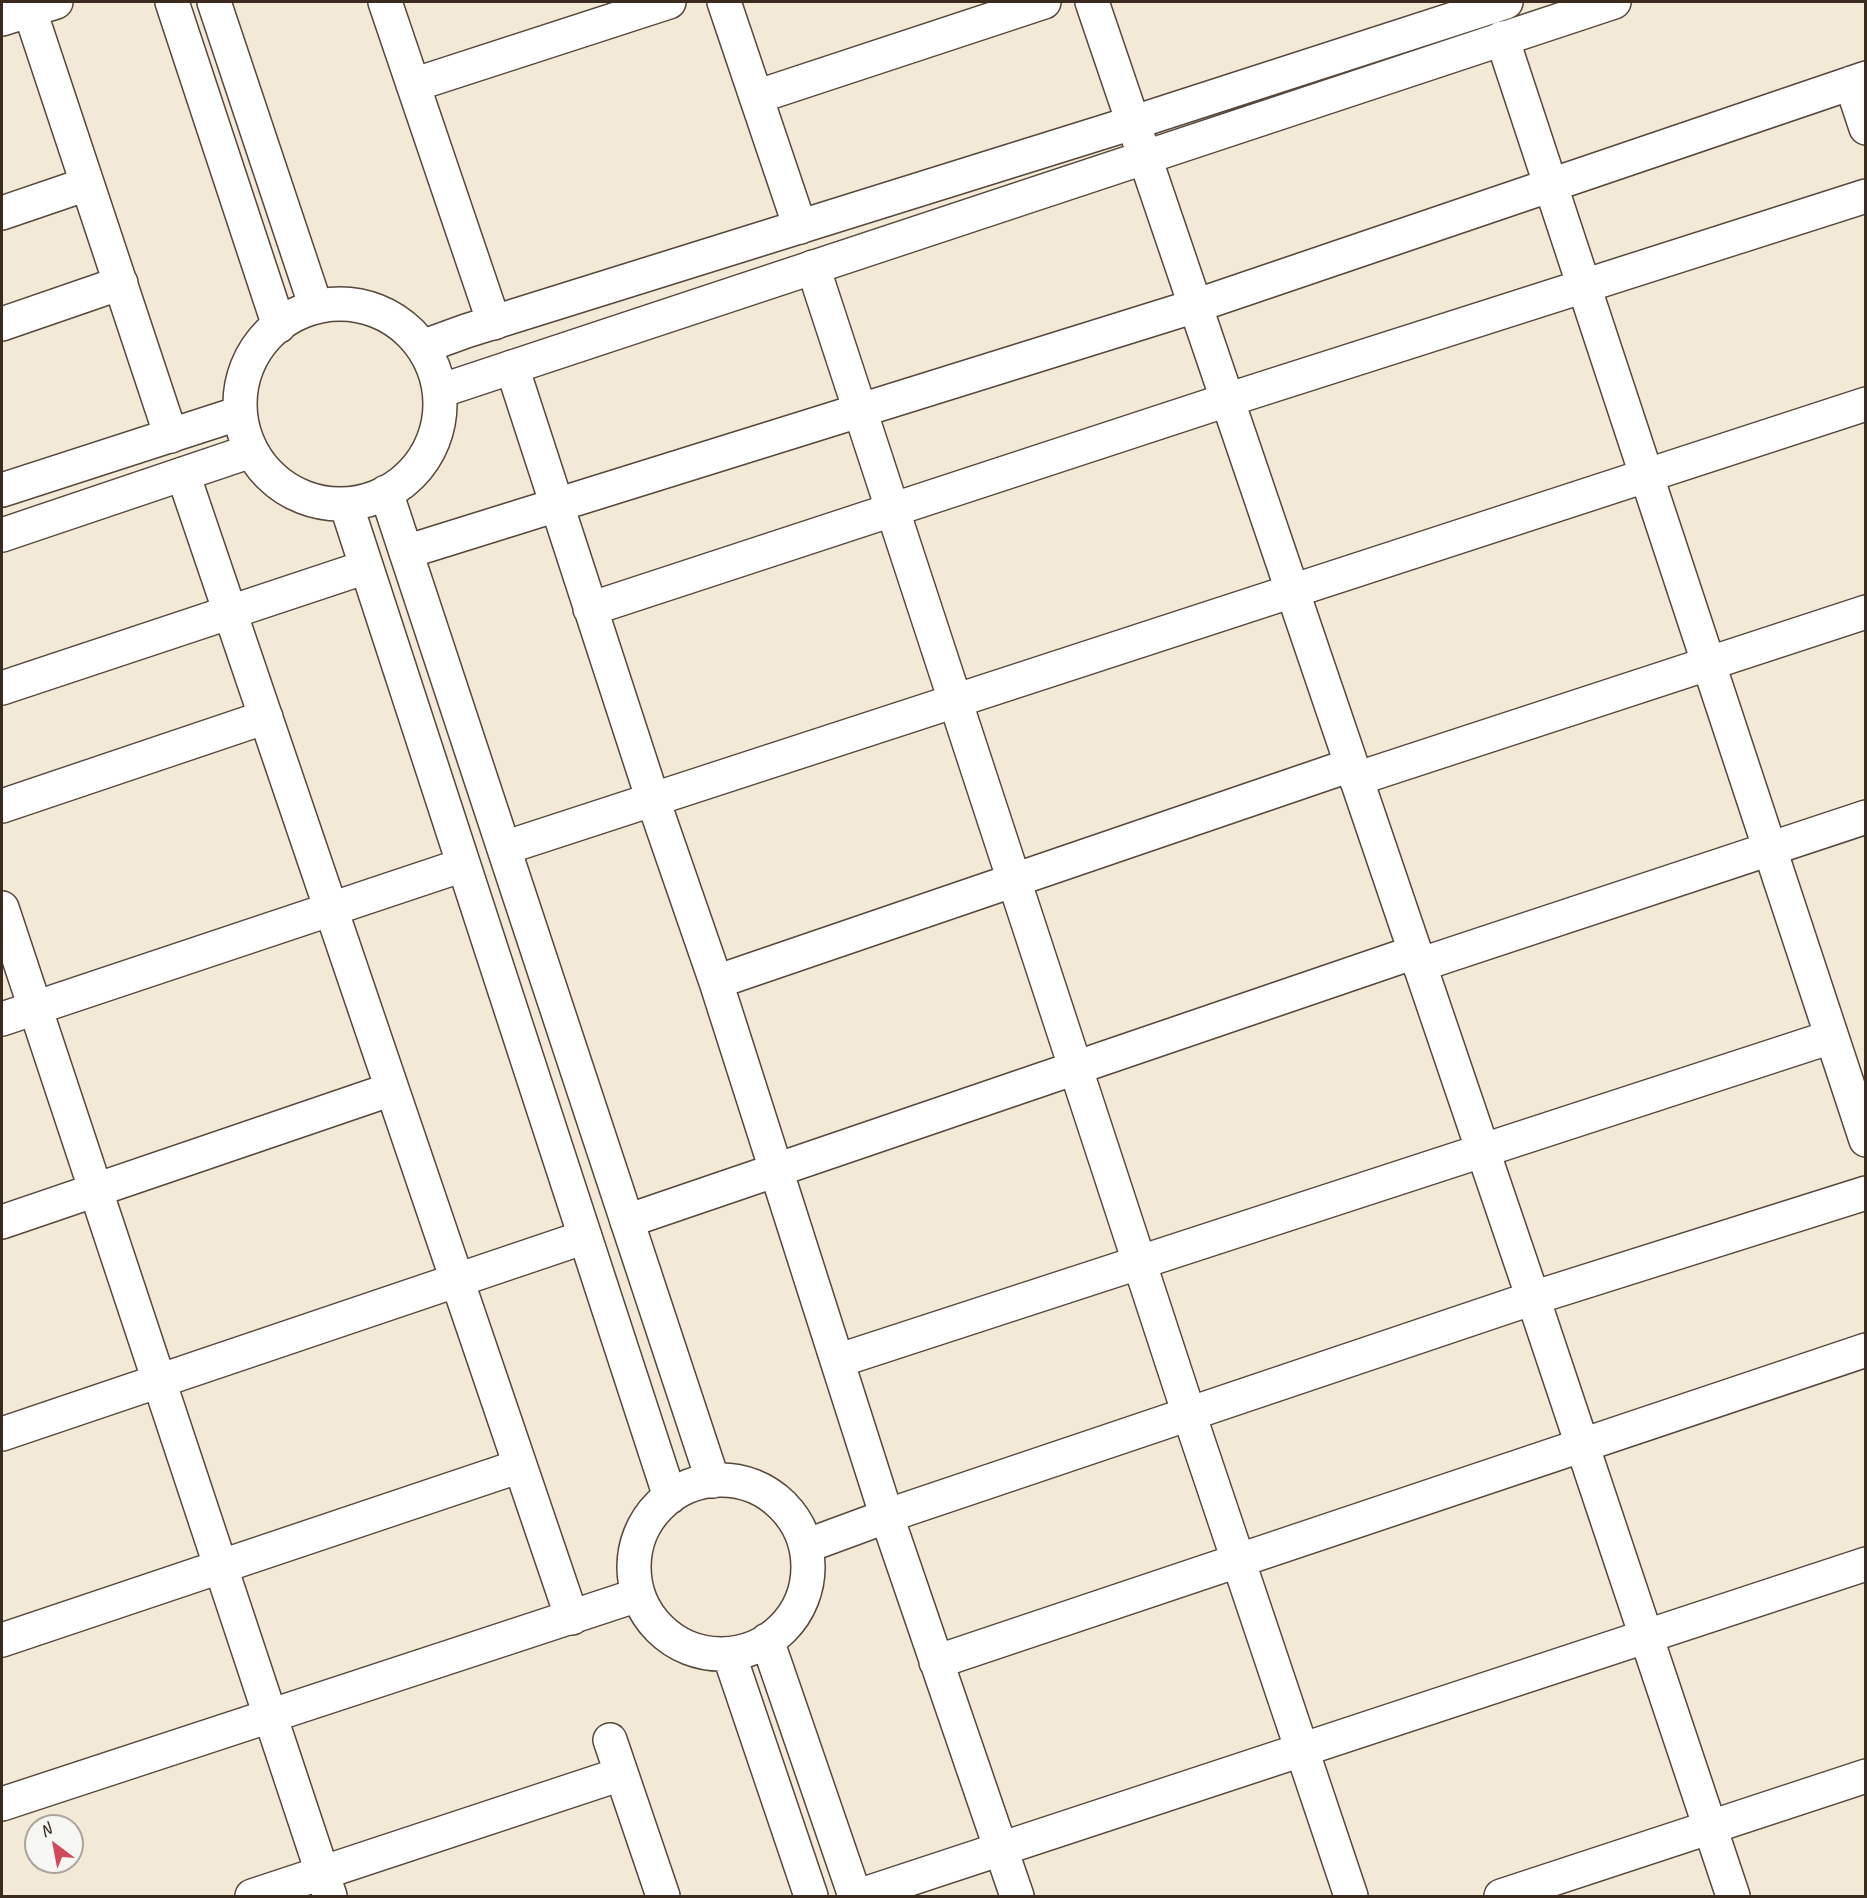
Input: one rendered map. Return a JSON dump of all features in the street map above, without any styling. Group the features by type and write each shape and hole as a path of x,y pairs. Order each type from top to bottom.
{"street":[{"path":"172,2 279,326"},
{"path":"214,2 316,307"},
{"path":"385,2 494,323"},
{"path":"413,85 669,2"},
{"path":"724,2 800,227"},
{"path":"756,97 1044,2"},
{"path":"1092,2 1734,1896"},
{"path":"440,391 1614,2"},
{"path":"422,347 1132,123 1489,4"},
{"path":"28,8 171,436"},
{"path":"1502,38 1866,1140"},
{"path":"406,552 1195,306 1858,80 1866,128"},
{"path":"2,213 87,184"},
{"path":"590,609 1227,400 1866,196"},
{"path":"813,267 1189,1414 1351,1896"},
{"path":"2,324 121,283"},
{"path":"350,304 383,313 411,332 430,359 440,391 439,425 426,457 404,482 374,499 346,504 318,502 291,492 268,474 251,451 240,413 242,385 251,358 267,335 279,326 290,317 316,307 350,304"},
{"path":"512,367 653,800 716,982 887,1517 1017,1896"},
{"path":"504,848 1866,404"},
{"path":"2,490 240,413"},
{"path":"2,535 251,451"},
{"path":"183,474 572,1618"},
{"path":"386,492 713,1481"},
{"path":"346,504 670,1497"},
{"path":"2,688 366,567"},
{"path":"716,982 1015,880 1866,612"},
{"path":"2,806 266,717"},
{"path":"627,1221 1076,1068 1866,817"},
{"path":"2,1019 464,865"},
{"path":"2,908 326,1885"},
{"path":"837,1361 1832,1037"},
{"path":"2,1222 392,1089"},
{"path":"806,1546 1533,1298 1866,1194"},
{"path":"2,1434 585,1237"},
{"path":"936,1662 1866,1350"},
{"path":"2,1640 520,1466"},
{"path":"713,1481 735,1482 757,1488 776,1500 792,1516 806,1546 807,1581 800,1603 788,1622 767,1640 752,1649 729,1654 707,1653 685,1647 665,1634 650,1618 639,1595 634,1576 635,1553 641,1531 654,1512 670,1497 690,1486 713,1481"},
{"path":"767,1640 856,1896 1866,1564"},
{"path":"2,1804 639,1595"},
{"path":"729,1654 811,1896"},
{"path":"610,1740 663,1896"},
{"path":"252,1896 326,1885 621,1774"},
{"path":"1501,1896 1866,1776"}]}
